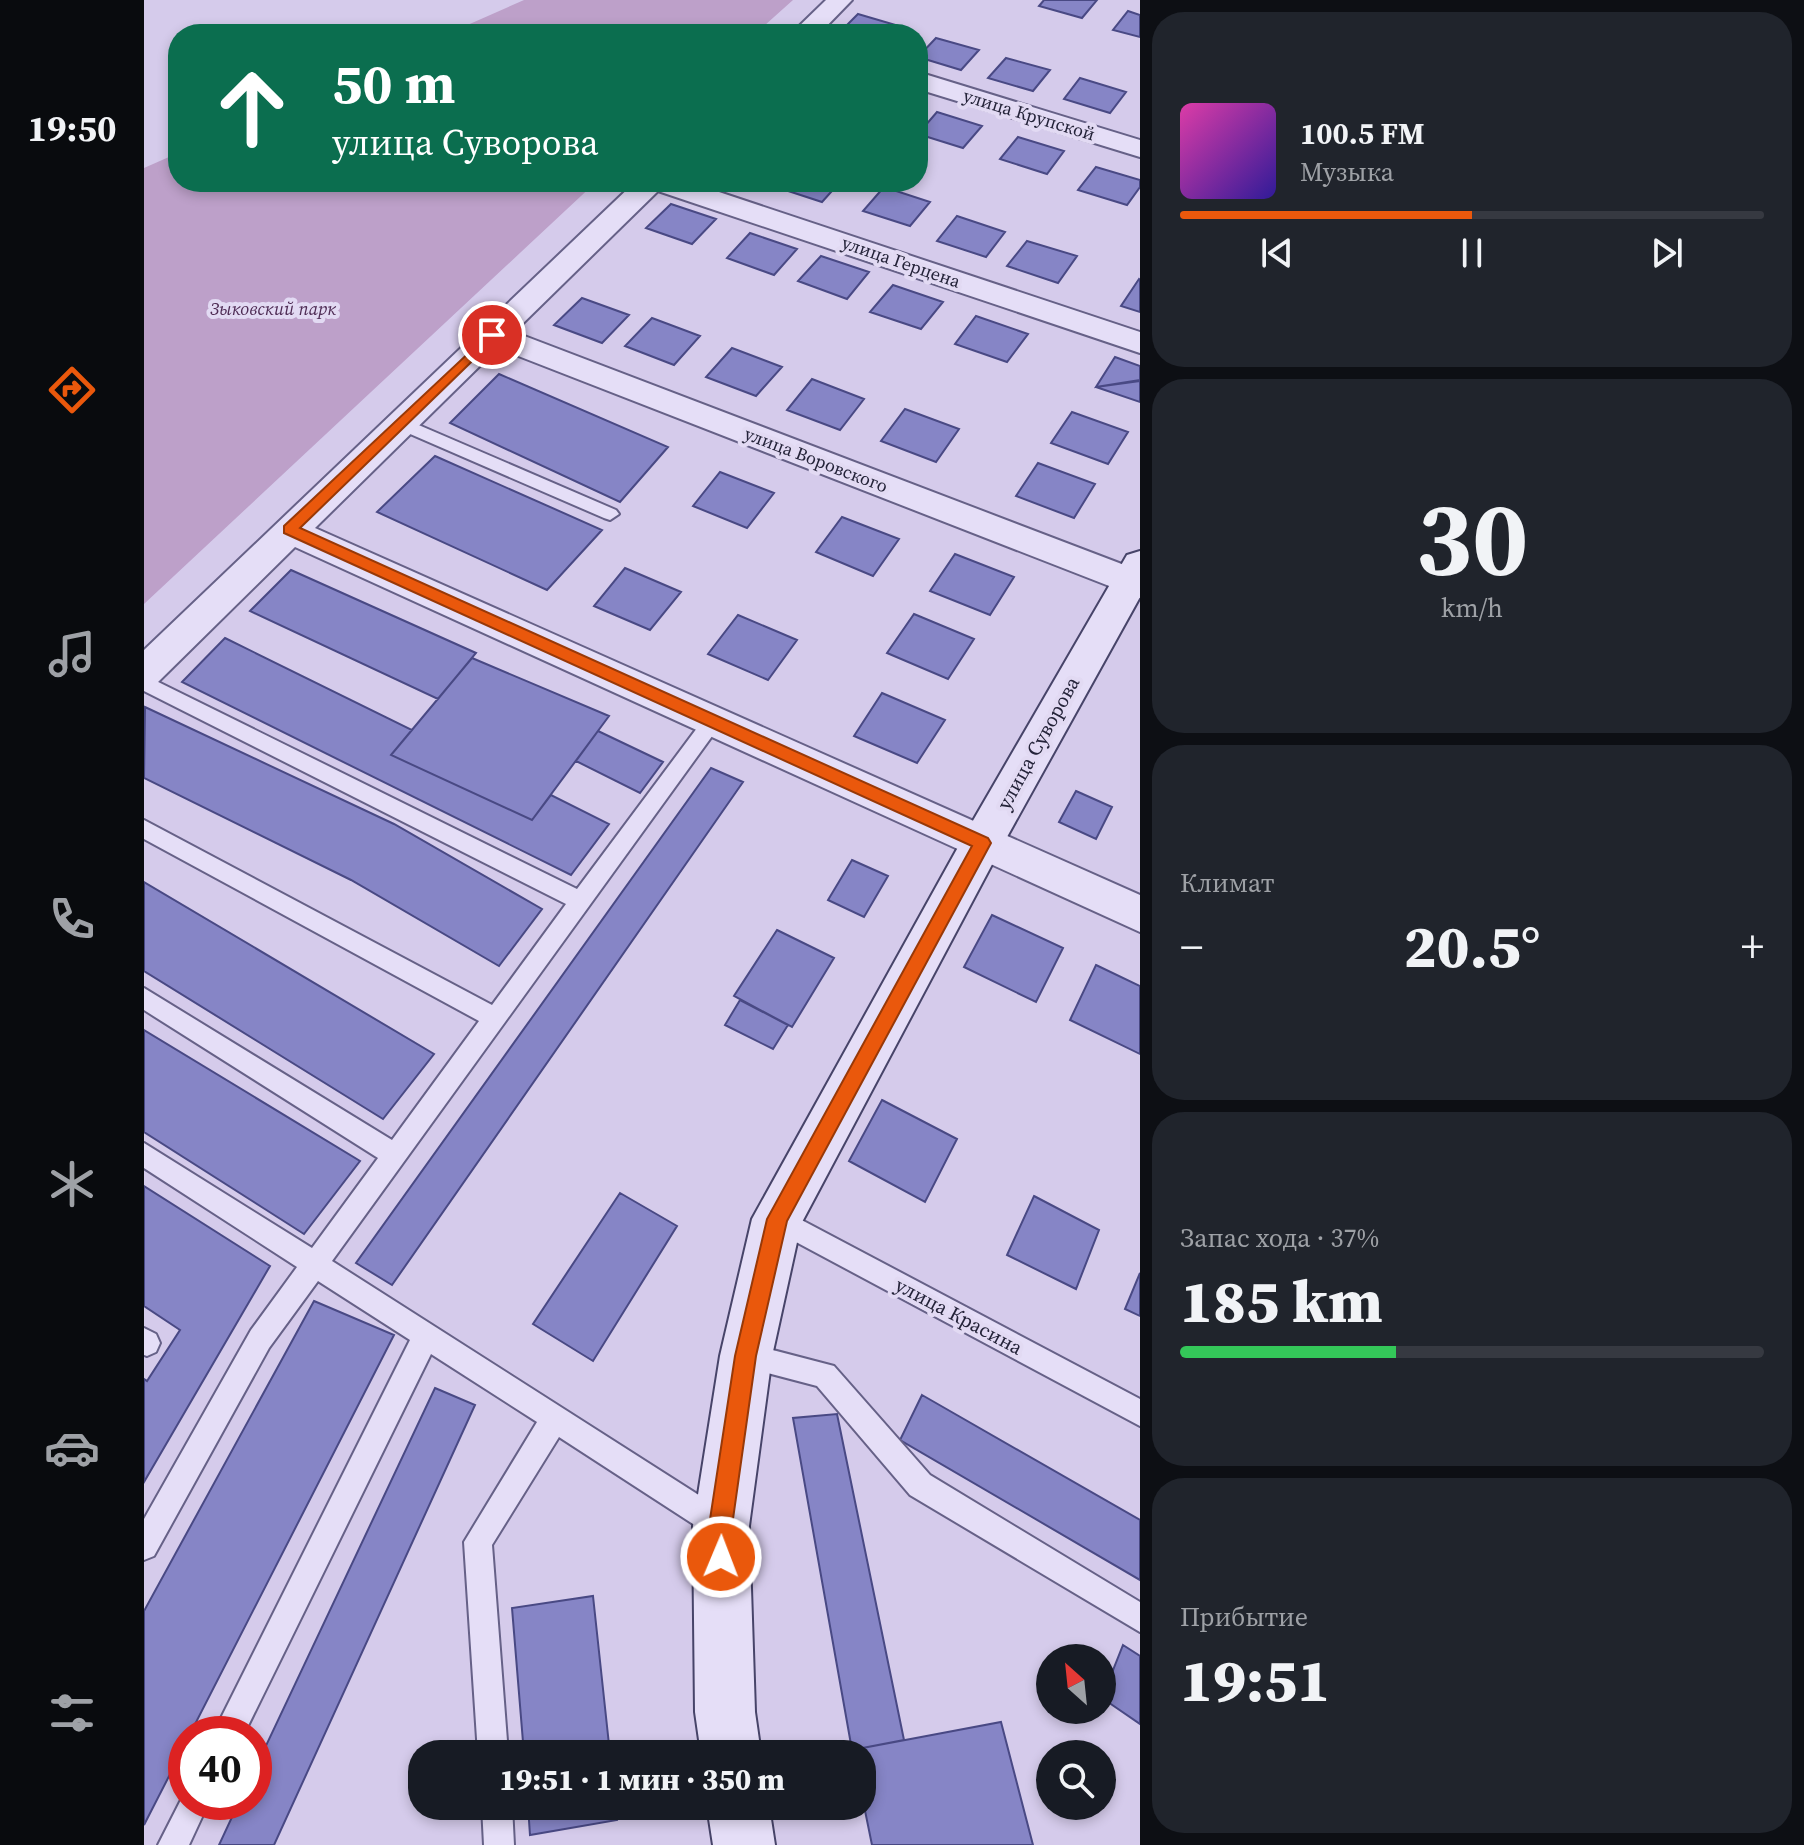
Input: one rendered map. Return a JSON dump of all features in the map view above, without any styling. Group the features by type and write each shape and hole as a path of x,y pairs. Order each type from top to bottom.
{"street":[{"path":"815,24 840,0"},
{"name":"улица Крупской","path":"928,83 1140,149"},
{"path":"144,673 641,192"},
{"name":"улица Герцена","path":"691,192 1140,343"},
{"name":"улица Воровского","path":"492,335 1137,577"},
{"path":"289,530 1140,914"},
{"name":"улица Суворова","path":"729,1740 725,1712 721,1526 746,1356 777,1219 982,843 1137,577"},
{"path":"740,1820 744,1845"}],"lane":[{"path":"400,423 610,514"},
{"path":"144,682 580,901"},
{"path":"144,1546 260,1339 713,721"},
{"path":"144,829 495,1018"},
{"path":"144,998 395,1155"},
{"path":"144,1154 721,1526"},
{"name":"улица Красина","path":"777,1219 1140,1413"},
{"path":"237,1716 426,1337"},
{"path":"746,1356 825,1375 920,1485 1140,1618"},
{"path":"492,1740 478,1542 554,1419"},
{"path":"173,1845 185,1820"},
{"path":"498,1820 499,1845"}],"green space":[{"path":"524,0 793,0 766,24 470,24"},
{"name":"Зыковский парк","path":"168,157 168,192 585,192 144,604 144,168"}],"building":[{"path":"1044,0 1097,0 1082,18 1039,6"},
{"path":"1128,11 1140,15 1140,37 1113,30"},
{"path":"858,14 892,24 848,24"},
{"path":"936,38 979,50 961,70 928,60 928,46"},
{"path":"1006,58 1050,70 1033,91 988,78"},
{"path":"1080,78 1126,92 1110,113 1064,99"},
{"path":"937,112 982,126 963,148 928,137 928,122"},
{"path":"1018,137 1064,151 1047,174 1000,159"},
{"path":"1096,167 1140,180 1140,187 1127,205 1078,190"},
{"path":"791,192 831,192 822,202"},
{"path":"880,192 899,192 930,202 910,226 863,211"},
{"path":"671,204 716,219 692,244 646,228"},
{"path":"957,216 1005,232 986,257 937,241"},
{"path":"750,233 797,249 774,275 727,258"},
{"path":"1027,241 1077,256 1058,283 1007,266"},
{"path":"821,256 869,272 847,299 798,281"},
{"path":"1140,280 1140,312 1121,306"},
{"path":"893,285 943,302 921,329 870,312"},
{"path":"582,298 629,315 602,343 554,325"},
{"path":"976,316 1028,334 1007,362 955,344"},
{"path":"652,318 700,336 674,365 625,346"},
{"path":"732,348 782,367 756,396 706,377"},
{"path":"1115,357 1140,366 1140,380 1096,387"},
{"path":"499,374 668,447 620,502 450,423"},
{"path":"812,379 864,399 840,430 787,410"},
{"path":"1140,381 1140,402 1096,387"},
{"path":"905,409 959,429 936,462 881,441"},
{"path":"1072,412 1128,432 1108,464 1051,443"},
{"path":"435,456 602,530 547,590 377,512"},
{"path":"1038,463 1095,484 1074,518 1016,496"},
{"path":"720,472 774,493 747,528 693,506"},
{"path":"842,517 899,539 873,576 816,552"},
{"path":"955,554 1014,577 990,615 930,591"},
{"path":"625,568 681,592 650,630 594,606"},
{"path":"291,570 476,653 438,699 250,611"},
{"path":"914,614 974,639 948,679 887,653"},
{"path":"738,615 797,640 768,680 708,654"},
{"path":"225,638 412,730 391,755 532,820 551,795 609,824 571,875 182,682"},
{"path":"472,658 609,716 532,820 391,755"},
{"path":"882,693 945,720 917,763 854,736"},
{"path":"145,707 394,824 542,909 499,966 351,880 144,778"},
{"path":"598,731 663,762 640,793 576,761"},
{"path":"711,768 743,782 392,1285 356,1263"},
{"path":"1076,791 1112,807 1096,839 1059,822"},
{"path":"852,860 888,876 864,917 828,900"},
{"path":"144,882 434,1054 383,1119 144,971"},
{"path":"992,915 1063,948 1036,1002 964,967"},
{"path":"777,930 834,958 792,1027 734,996"},
{"path":"1096,965 1140,986 1140,1054 1070,1020"},
{"path":"740,1000 788,1025 773,1049 725,1025"},
{"path":"144,1030 360,1161 304,1234 144,1132"},
{"path":"882,1100 957,1139 925,1202 849,1161"},
{"path":"144,1186 270,1266 144,1482 144,1379 147,1381 180,1330 144,1306"},
{"path":"620,1193 677,1226 593,1361 533,1324"},
{"path":"1034,1196 1099,1230 1076,1289 1007,1255"},
{"path":"1140,1273 1140,1316 1125,1309"},
{"path":"314,1301 394,1335 199,1716 168,1716 168,1778 144,1825 144,1611"},
{"path":"435,1388 475,1405 274,1845 219,1845 231,1820 272,1820 272,1733"},
{"path":"922,1395 1140,1520 1140,1580 900,1440"},
{"path":"837,1414 904,1740 876,1745 876,1740 850,1740 793,1418"},
{"path":"593,1596 608,1740 523,1740 512,1608"},
{"path":"1123,1645 1140,1656 1140,1724 1116,1708 1116,1663"},
{"path":"1001,1722 1033,1845 872,1845 867,1820 876,1820 876,1745"},
{"path":"529,1820 617,1820 530,1835"}],"route":[{"path":"492,335 289,530 982,843 777,1219 746,1356 721,1526 721,1557"}]}
